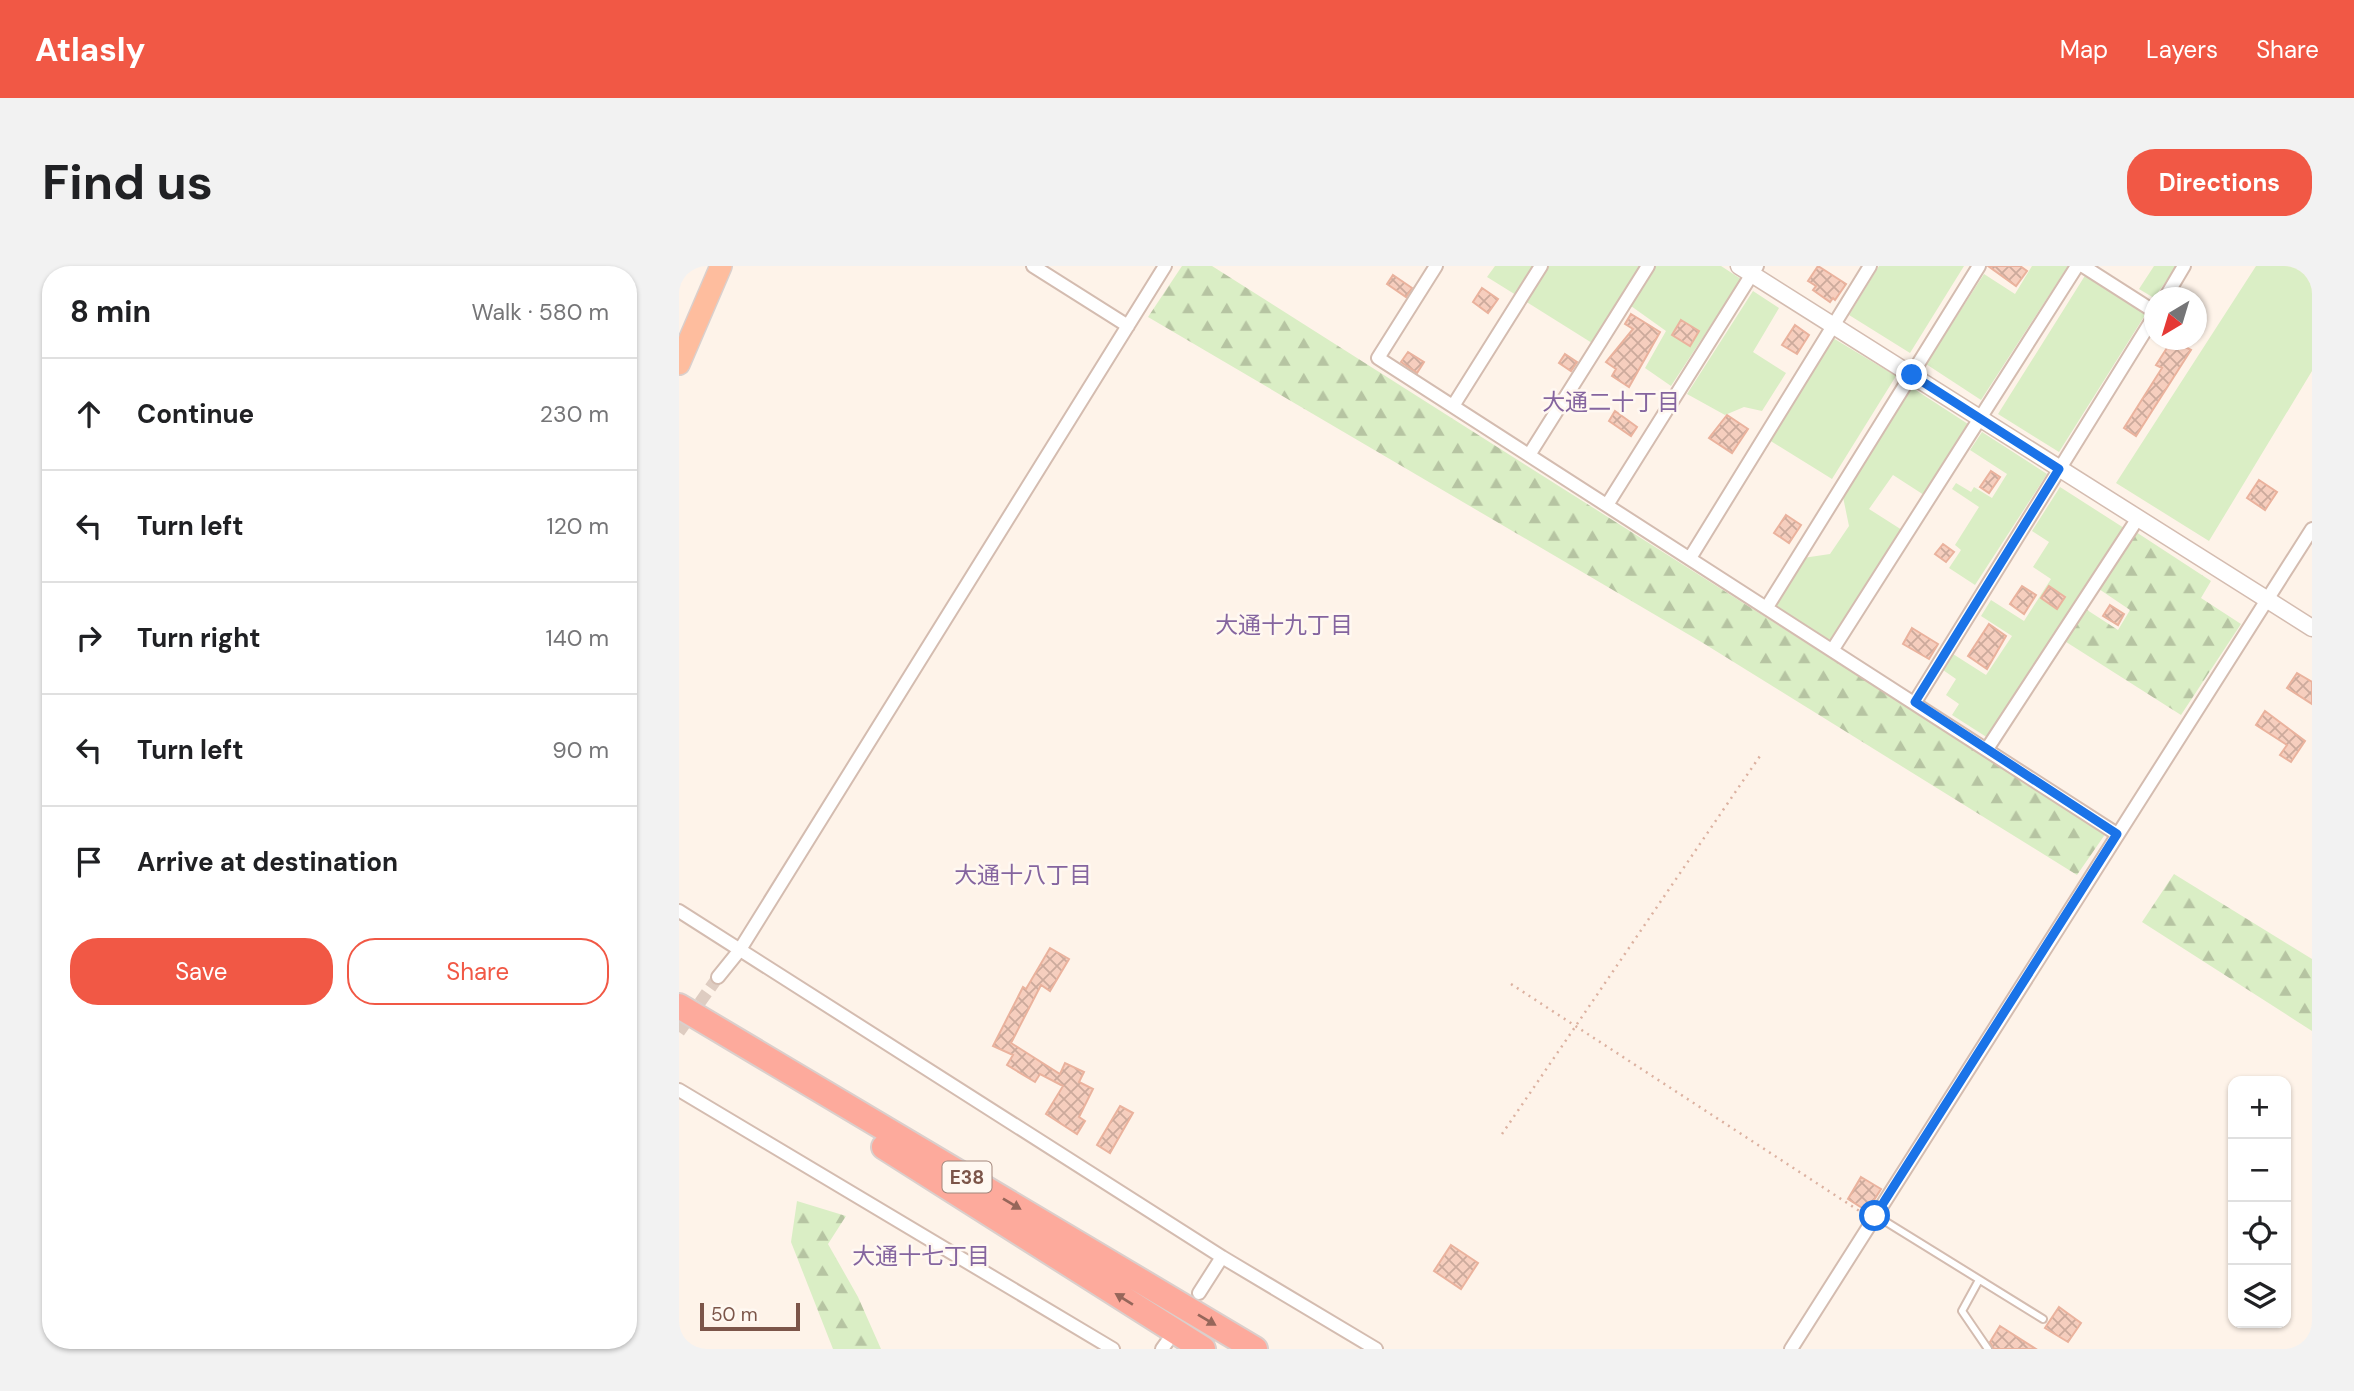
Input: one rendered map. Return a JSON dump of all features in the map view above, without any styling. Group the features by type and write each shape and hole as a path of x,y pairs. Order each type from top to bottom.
{"highway":[{"path":"679,364 721,266"},
{"name":"E38","path":"679,1006 1255,1349"},
{"name":"E38","path":"679,1015 1203,1349"}],"street":[{"path":"718,977 739,951 1165,266"},
{"path":"1436,266 1378,358 2117,834"},
{"path":"1453,406 1541,266"},
{"path":"1528,455 1648,266"},
{"path":"1690,558 1870,266"},
{"path":"1767,607 1979,266"},
{"path":"1833,649 2080,266 2144,307"},
{"path":"2172,287 2185,266"},
{"path":"1035,267 1128,326"},
{"path":"1607,505 1750,269 1833,325 2312,628"},
{"path":"1915,702 2144,329"},
{"path":"1987,749 2138,518"},
{"path":"1791,1349 2312,529"},
{"path":"679,911 1221,1258 1376,1349"},
{"path":"679,1090 1113,1349"},
{"path":"1199,1293 1221,1258"}],"lane":[{"path":"1874,1218 2043,1319"},
{"path":"1979,1280 1962,1311 1988,1349"}],"path":[{"path":"1502,1134 1762,752"},
{"path":"1511,985 1874,1218"}],"green space":[{"path":"1182,266 1212,266 2106,833 2077,875 1703,643 1148,317"},
{"path":"1495,266 1534,266 1516,295 1487,277"},
{"path":"1547,266 1640,266 1592,343 1525,301"},
{"path":"1654,266 1721,266 1741,279 1671,386 1645,368 1666,331 1631,306"},
{"path":"1879,266 1964,266 1910,353 1849,315"},
{"path":"2032,266 2068,266 1981,400 1926,364 1984,274 2015,294"},
{"path":"2154,266 2177,266 2162,287 2144,287 2144,292 2139,289"},
{"path":"2256,266 2312,266 2312,371 2209,541 2116,483 2202,350 2207,350 2207,342"},
{"path":"2086,274 2144,310 2144,317 2059,452 1998,414"},
{"path":"1753,291 1779,308 1753,352 1786,373 1762,411 1744,407 1725,415 1687,394"},
{"path":"1833,338 1896,376 1832,479 1769,440"},
{"path":"1911,387 1968,424 1924,495 1893,475 1869,509 1902,530 1831,641 1773,604 1803,558 1830,554 1849,526 1843,497"},
{"path":"1982,432 2047,474 1975,585 1949,568 1961,550 1955,545 1979,507 1952,489 1956,483 1971,492 1974,487 1992,498 2007,474 1970,450"},
{"path":"2060,487 2124,528 1988,738 1952,715 1959,704 1946,695 1956,679 1943,670 1953,654 1986,675 2012,636 1981,616 1991,600 2024,621 2051,579 2033,567 2049,542 2032,531"},
{"path":"2136,532 2211,581 2201,598 2241,624 2181,715 2063,640 2084,608 2118,630 2130,610 2099,589"},
{"path":"2174,874 2312,959 2312,1031 2142,922"},
{"path":"797,1201 846,1216 828,1244 858,1297 881,1349 833,1349 791,1242"}],"building":[{"path":"1818,266 1846,284 1835,300 1833,298 1830,302 1813,290 1816,286 1808,281"},
{"path":"1988,266 2020,266 2027,271 2016,286"},
{"path":"1393,275 1412,288 1406,297 1387,284"},
{"path":"1482,288 1498,299 1488,313 1473,302"},
{"path":"1631,314 1660,332 1629,387 1612,376 1616,369 1606,362 1633,329 1625,324"},
{"path":"1681,320 1699,331 1690,346 1672,335"},
{"path":"1795,325 1809,335 1797,354 1782,345"},
{"path":"2166,350 2191,350 2136,436 2124,428 2162,368 2156,365"},
{"path":"1408,352 1424,362 1417,373 1401,362"},
{"path":"1565,354 1577,362 1571,371 1559,363"},
{"path":"1615,411 1637,427 1631,436 1609,421"},
{"path":"1727,415 1748,429 1732,453 1709,438"},
{"path":"1991,471 2000,477 1989,493 1980,487"},
{"path":"2259,480 2277,492 2265,510 2247,498"},
{"path":"1786,515 1801,525 1789,543 1774,533"},
{"path":"1943,544 1954,552 1946,562 1935,554"},
{"path":"2022,586 2036,595 2024,614 2010,604"},
{"path":"2049,586 2065,597 2057,609 2041,598"},
{"path":"2110,605 2124,614 2118,625 2103,616"},
{"path":"1989,624 2006,636 1987,669 1968,656"},
{"path":"1912,628 1938,644 1929,659 1903,644"},
{"path":"2297,673 2312,682 2312,704 2287,688"},
{"path":"2265,711 2305,741 2291,762 2280,755 2287,745 2256,725"},
{"path":"1050,948 1069,959 1050,991 1041,985 1011,1043 1060,1074 1065,1063 1084,1072 1079,1082 1093,1089 1079,1117 1085,1121 1077,1134 1046,1114 1063,1086 1040,1074 1035,1082 1007,1065 1013,1055 993,1046 1023,987 1026,989"},
{"path":"1120,1106 1133,1113 1110,1153 1097,1145"},
{"path":"1861,1177 1881,1189 1867,1211 1848,1199"},
{"path":"1451,1245 1478,1263 1461,1289 1434,1271"},
{"path":"2059,1307 2081,1323 2068,1342 2045,1328"},
{"path":"2000,1326 2036,1349 1994,1349 1990,1342"}],"tunnel":[{"path":"679,1032 718,977"}],"district":[{"name":"大通二十丁目","path":"1611,402"},
{"name":"大通十九丁目","path":"1284,625"},
{"name":"大通十八丁目","path":"1023,875"},
{"name":"大通十七丁目","path":"921,1256"}],"route":[{"path":"1875,1216 2117,834 1915,702 2059,469 1912,375"}]}
